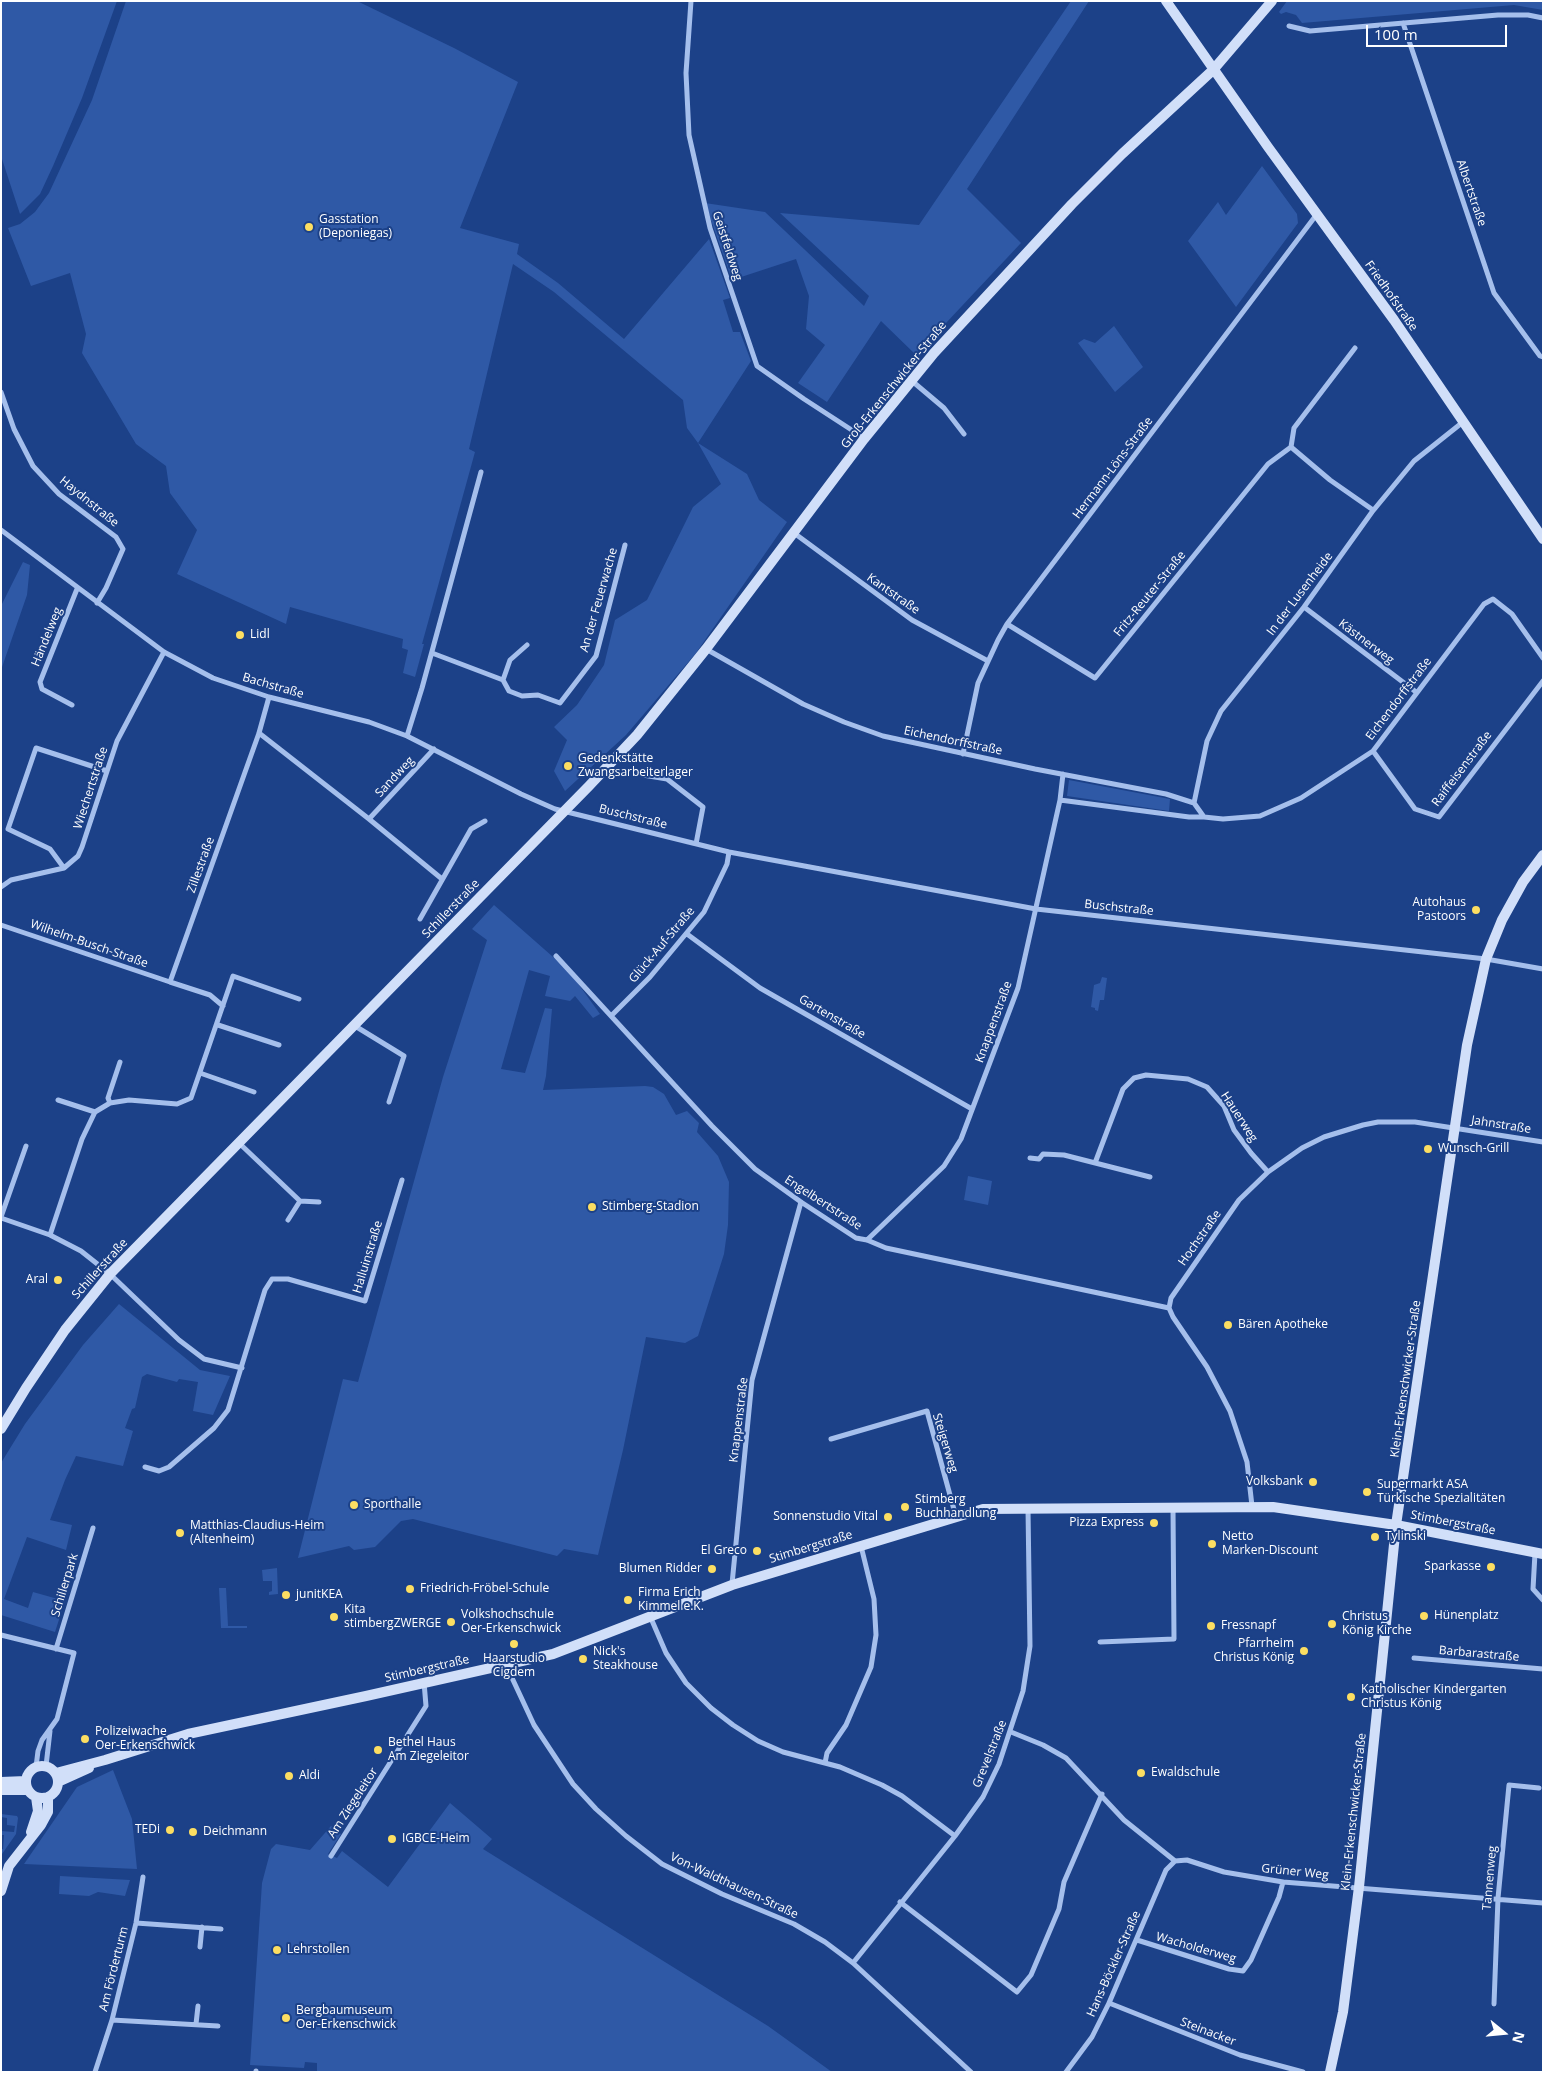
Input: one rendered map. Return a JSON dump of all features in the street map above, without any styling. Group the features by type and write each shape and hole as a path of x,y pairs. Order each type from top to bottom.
{"street":[{"name":"Geistfeldweg","path":"691,1 686,73 689,135 710,228 758,366 864,438"},
{"name":"Friedhofstraße","path":"1166,1 1394,320 1543,539"},
{"name":"Groß-Erkenschwicker-Straße","path":"565,810 637,735 706,649 864,438 911,380 983,299 1072,204 1122,154 1214,70 1272,1"},
{"path":"1289,26 1310,31 1498,15 1528,15 1543,18"},
{"name":"Albertstraße","path":"1404,23 1494,292 1540,356 1543,357"},
{"name":"Hermann-Löns-Straße","path":"962,754 978,683 1007,624 1318,214"},
{"path":"1355,348 1294,428 1291,447 1330,480 1373,510"},
{"path":"911,380 944,408 964,434"},
{"name":"Haydnstraße","path":"1,392 14,429 33,466 59,494 116,537 122,549 106,588 97,603"},
{"name":"In der Lusenheide","path":"1194,803 1207,741 1221,711 1304,607 1373,510 1414,461 1463,422"},
{"name":"Fritz-Reuter-Straße","path":"1007,624 1096,678 1268,464 1291,447"},
{"path":"407,736 432,653 481,472"},
{"name":"Bachstraße","path":"1,530 77,589 164,652 213,678 269,697 369,722 407,736 521,794 555,809 565,810"},
{"name":"Kantstraße","path":"793,532 912,620 988,662"},
{"name":"An der Feuerwache","path":"432,653 503,680 509,691 522,696 538,695 560,703 596,656 626,545"},
{"name":"Händelweg","path":"72,705 42,689 40,682 77,589"},
{"name":"Eichendorffstraße","path":"1060,800 1189,817 1223,819 1260,816 1302,798 1373,751 1484,604 1493,600 1512,614 1543,658"},
{"name":"Kästnerweg","path":"1304,607 1416,692"},
{"path":"503,680 510,660 527,645"},
{"name":"Eichendorffstraße","path":"706,649 803,704 844,722 884,736 962,754 1166,794 1194,803"},
{"name":"Wiechertstraße","path":"64,868 78,856 117,741 164,652"},
{"name":"Raiffeisenstraße","path":"1373,751 1415,810 1438,817 1543,681"},
{"name":"Zillestraße","path":"170,982 259,733 269,697"},
{"path":"259,733 442,879"},
{"path":"1,887 11,880 64,868 50,849 8,829 36,748 106,771"},
{"name":"Sandweg","path":"369,819 434,749"},
{"name":"Knappenstraße","path":"867,1240 944,1166 961,1139 1018,988 1060,800 1063,774"},
{"path":"643,775 667,780 703,807 696,844"},
{"path":"1194,803 1204,817"},
{"name":"Buschstraße","path":"565,810 729,852 1036,909 1486,959 1543,969"},
{"name":"Schillerstraße","path":"1,1429 65,1330 110,1274 565,810"},
{"name":"Schillerstraße","path":"420,919 472,829 485,821"},
{"name":"Glück-Auf-Straße","path":"611,1016 650,977 704,912 727,864 729,852"},
{"name":"Klein-Erkenschwicker-Straße","path":"1330,2072 1343,2012 1359,1888 1396,1525 1467,1045 1486,959 1502,920 1524,882 1543,855"},
{"name":"Wilhelm-Busch-Straße","path":"1,925 170,982"},
{"name":"Gartenstraße","path":"687,934 760,988 972,1109"},
{"name":"Engelbertstraße","path":"556,956 712,1126 762,1174 856,1238 867,1240 886,1248 1169,1308"},
{"path":"50,1235 82,1139 95,1112 110,1103 129,1100 177,1104 191,1098 218,1025 233,976 299,999"},
{"path":"170,982 210,995 223,1006"},
{"path":"218,1025 279,1045"},
{"path":"354,1026 404,1056 389,1102"},
{"path":"110,1103 108,1098 120,1062"},
{"path":"200,1073 254,1092"},
{"name":"Hauerweg","path":"1096,1163 1123,1089 1134,1078 1146,1075 1188,1079 1207,1087 1224,1106 1234,1130 1268,1172"},
{"path":"58,1100 95,1112"},
{"name":"Hochstraße","path":"1169,1308 1171,1298 1239,1200 1268,1172 1285,1159 1324,1137 1378,1122 1415,1122 1455,1128"},
{"name":"Jahnstraße","path":"1455,1128 1543,1142"},
{"path":"239,1143 300,1201 319,1202"},
{"path":"26,1146 1,1218 50,1235 81,1251 110,1274 173,1334 204,1359 242,1368"},
{"path":"1030,1158 1039,1160 1043,1154 1064,1155 1150,1177"},
{"name":"Halluinstraße","path":"145,1467 159,1471 169,1467 214,1428 228,1410 265,1290 272,1279 288,1279 365,1301 402,1180"},
{"path":"288,1220 300,1201"},
{"name":"Knappenstraße","path":"732,1585 752,1380 801,1202"},
{"path":"1169,1308 1172,1317 1212,1374 1230,1411 1247,1462 1252,1506"},
{"name":"Steigerweg","path":"830,1440 927,1411 956,1517"},
{"name":"Stimbergstraße","path":"57,1777 188,1734 553,1654 732,1585 983,1509 1252,1506 1289,1508 1396,1525 1541,1552"},
{"path":"1100,1642 1174,1639 1173,1507"},
{"name":"Grevelstraße","path":"852,1963 955,1836 983,1797 999,1764 1023,1691 1030,1646 1028,1509"},
{"name":"Schillerpark","path":"56,1649 94,1528"},
{"path":"826,1763 828,1753 846,1725 860,1695 871,1667 874,1651 876,1635 874,1599 860,1545"},
{"path":"1541,1552 1533,1589 1543,1600"},
{"path":"650,1616 666,1653 686,1683 711,1708 758,1741 782,1752 826,1763 861,1775 902,1796 955,1836"},
{"path":"1,1635 74,1653 57,1719 42,1740 38,1751 41,1766 57,1777 56,1791 48,1797 36,1797"},
{"name":"Barbarastraße","path":"1414,1658 1543,1669"},
{"name":"Von-Waldthausen-Straße","path":"506,1665 534,1725 573,1784 596,1809 626,1836 662,1864 722,1894 794,1924 825,1942 852,1963 971,2072"},
{"name":"Am Ziegeleitor","path":"331,1856 426,1706 424,1682"},
{"path":"27,1786 29,1772 41,1766 50,1730"},
{"path":"1010,1732 1066,1758 1102,1794 1124,1820 1175,1861"},
{"path":"1,1782 27,1786 36,1797 38,1811 26,1843"},
{"name":"Tannenweg","path":"1494,2004 1498,1898 1509,1785 1539,1788"},
{"path":"1,1790 27,1786"},
{"path":"900,1902 1017,1992 1031,1975 1059,1908 1064,1882 1102,1794"},
{"path":"1,1891 9,1866 42,1825 48,1812 48,1797"},
{"name":"Grüner Weg","path":"1175,1861 1188,1860 1224,1872 1282,1882 1543,1903"},
{"name":"Hans-Böckler-Straße","path":"1066,2072 1092,2037 1109,2004 1166,1870 1175,1861"},
{"name":"Am Förderturm","path":"95,2072 112,2020 136,1923 142,1877"},
{"name":"Wacholderweg","path":"1137,1940 1229,1969 1243,1971 1251,1960 1279,1898 1282,1882"},
{"name":"Am Förderturm","path":"136,1923 221,1929"},
{"path":"200,1947 202,1927"},
{"name":"Steinacker","path":"1109,2004 1240,2055 1303,2072"},
{"path":"196,2024 198,2006"},
{"name":"Am Förderturm","path":"112,2020 218,2026"}],"shaded area":[{"path":"1,1 117,1 82,98 53,166 40,194 20,214 1,156"},
{"path":"126,1 357,1 454,48 518,82 460,228 519,244 517,254 558,283 624,339 709,239 730,298 723,300 733,332 740,332 751,361 698,443 687,428 683,400 554,292 513,264 469,449 475,452 422,644 424,644 415,677 403,673 408,650 402,648 403,639 290,607 286,624 177,574 197,530 170,493 166,466 136,444 82,353 86,334 70,273 31,286 8,228 20,224 35,212 49,193 92,100"},
{"path":"1071,1 1089,1 967,189 1021,243 916,355 881,321 827,402 798,383 825,345 806,329 809,296 796,259 732,280 705,203 765,212 864,306 869,296 780,213 919,225"},
{"path":"1287,1 1543,1 1543,10 1514,5 1302,23 1296,15 1286,12 1281,14 1279,12"},
{"path":"1262,166 1297,214 1298,223 1236,307 1188,241 1218,202 1226,215"},
{"path":"1114,326 1143,367 1115,392 1078,343 1084,339 1095,343"},
{"path":"698,443 747,474 759,500 787,522 696,653 626,735 565,791 554,771 567,740 554,727 577,705 604,665 615,620 647,600 693,507 721,484"},
{"path":"23,562 30,565 27,595 1,670 1,606"},
{"path":"1069,780 1170,799 1169,811 1067,796"},
{"path":"494,905 569,971 600,1014 593,1018 575,996 570,1001 545,996 550,976 529,970 501,1069 525,1073 545,1008 552,1009 543,1090 653,1087 664,1094 676,1115 687,1111 699,1123 697,1132 718,1156 729,1182 728,1225 724,1254 698,1336 685,1343 646,1337 623,1450 598,1555 564,1549 557,1556 413,1519 401,1521 375,1547 354,1550 349,1546 298,1558 343,1379 358,1382 443,1077 487,940 472,929"},
{"path":"1102,977 1107,978 1104,1000 1100,1000 1098,1011 1091,1007 1094,985 1100,983"},
{"path":"968,1176 992,1181 988,1205 964,1200"},
{"path":"119,1304 200,1370 230,1376 213,1415 193,1411 198,1382 179,1379 177,1382 147,1374 142,1377 135,1408 132,1409 125,1428 133,1431 123,1466 76,1456 50,1520 72,1525 66,1550 27,1537 4,1599 28,1608 33,1592 65,1601 55,1632 1,1615 1,1463 25,1424 83,1345"},
{"path":"277,1568 278,1594 269,1595 269,1592 272,1591 272,1581 263,1581 262,1570"},
{"path":"219,1588 226,1588 228,1626 247,1626 247,1628 221,1628"},
{"path":"113,1770 132,1819 137,1869 24,1864 77,1787"},
{"path":"450,1803 492,1839 483,1849 768,2026 832,2072 317,2072 317,2063 305,2062 304,2068 250,2065 262,1883 271,1849 276,1844 310,1850 331,1826 341,1834 328,1854 337,1858 342,1851 388,1887"},
{"path":"1,1814 17,1816 18,1818 16,1834 2,1854 1,1849 3,1849 4,1835 1,1835 1,1831 14,1832 15,1826 7,1825 7,1818 1,1817"},
{"path":"60,1876 130,1880 125,1896 98,1892 89,1896 59,1894"}],"place":[{"name":"Gasstation (Deponiegas)","path":"309,227"},
{"name":"Lidl","path":"240,635"},
{"name":"Gedenkstätte Zwangsarbeiterlager","path":"568,766"},
{"name":"Autohaus Pastoors","path":"1476,910"},
{"name":"Wunsch-Grill","path":"1428,1149"},
{"name":"Stimberg-Stadion","path":"592,1207"},
{"name":"Aral","path":"58,1280"},
{"name":"Bären Apotheke","path":"1228,1325"},
{"name":"Volksbank","path":"1313,1482"},
{"name":"Supermarkt ASA Türkische Spezialitäten","path":"1367,1492"},
{"name":"Sporthalle","path":"354,1505"},
{"name":"Stimberg Buchhandlung","path":"905,1507"},
{"name":"Sonnenstudio Vital","path":"888,1517"},
{"name":"Pizza Express","path":"1154,1523"},
{"name":"Matthias-Claudius-Heim (Altenheim)","path":"180,1533"},
{"name":"Tylinski","path":"1375,1537"},
{"name":"Netto Marken-Discount","path":"1212,1544"},
{"name":"El Greco","path":"757,1551"},
{"name":"Sparkasse","path":"1491,1567"},
{"name":"Blumen Ridder","path":"712,1569"},
{"name":"Friedrich-Fröbel-Schule","path":"410,1589"},
{"name":"junitKEA","path":"286,1595"},
{"name":"Firma Erich Kimmel e.K.","path":"628,1600"},
{"name":"Hünenplatz","path":"1424,1616"},
{"name":"Kita stimbergZWERGE","path":"334,1617"},
{"name":"Volkshochschule Oer-Erkenschwick","path":"451,1622"},
{"name":"Christus König Kirche","path":"1332,1624"},
{"name":"Fressnapf","path":"1211,1626"},
{"name":"Haarstudio Cigdem","path":"514,1644"},
{"name":"Pfarrheim Christus König","path":"1304,1651"},
{"name":"Nick's Steakhouse","path":"583,1659"},
{"name":"Katholischer Kindergarten Christus König","path":"1351,1697"},
{"name":"Polizeiwache Oer-Erkenschwick","path":"85,1739"},
{"name":"Bethel Haus Am Ziegeleitor","path":"378,1750"},
{"name":"Ewaldschule","path":"1141,1773"},
{"name":"Aldi","path":"289,1776"},
{"name":"TEDi","path":"170,1830"},
{"name":"Deichmann","path":"193,1832"},
{"name":"IGBCE-Heim","path":"392,1839"},
{"name":"Lehrstollen","path":"277,1950"},
{"name":"Bergbaumuseum Oer-Erkenschwick","path":"286,2018"}]}
